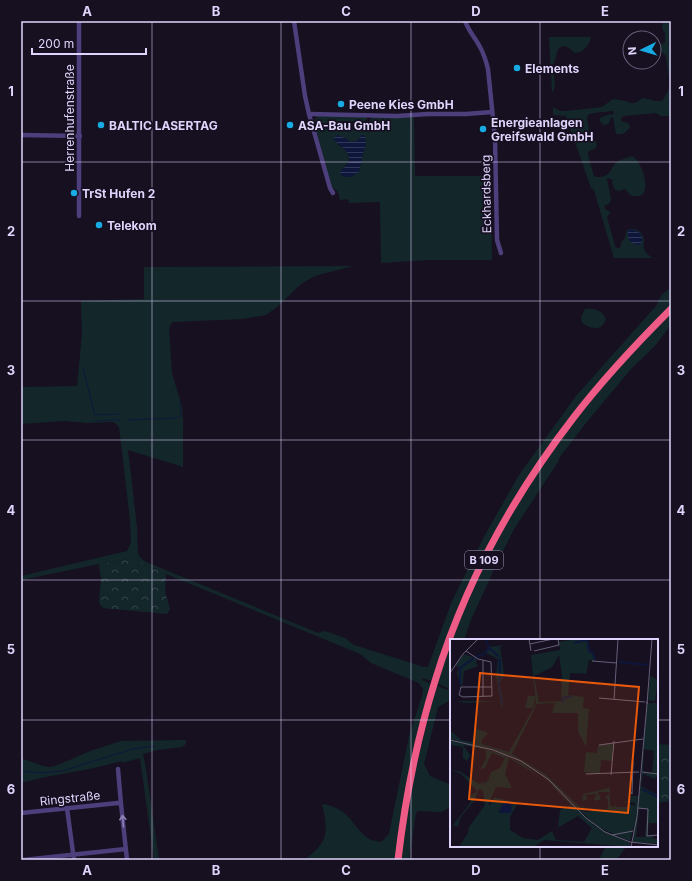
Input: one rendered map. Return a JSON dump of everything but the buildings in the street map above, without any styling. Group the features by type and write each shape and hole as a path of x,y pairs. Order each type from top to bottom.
{"highway":[{"name":"B 109","path":"398,860 405,806 428,702 460,612 478,572 517,500 562,432 602,383 642,338 671,309"}],"street":[{"name":"Herrenhufenstraße","path":"79,21 79,216"},
{"path":"294,21 309,114 330,188 333,193"},
{"name":"Eckhardsberg","path":"465,21 468,29 478,42 488,69 496,154 497,240 501,253"},
{"path":"309,114 396,116 492,112"},
{"path":"21,135 80,136"},
{"path":"118,769 127,860"},
{"name":"Ringstraße","path":"21,813 118,803 121,804"},
{"path":"67,808 74,857"},
{"path":"23,860 74,857 126,849"}],"green space":[{"path":"663,21 671,21 671,116 661,116 656,113 624,116 621,120 628,123 630,127 623,134 616,134 613,117 606,125 602,124 600,121 600,118 614,114 613,111 590,114 588,115 587,119 591,139 596,142 597,146 588,152 594,176 600,177 606,175 613,166 622,159 632,156 639,163 644,176 645,189 639,196 632,196 625,189 619,191 615,190 612,183 613,180 608,178 611,198 610,203 604,206 610,213 607,217 615,246 620,248 627,230 635,229 643,236 645,250 653,258 614,258 594,190 591,188 566,116 553,115 553,107 560,111 566,111 602,107 613,99 630,103 635,103 643,98 655,101 663,100 670,87 666,56 662,52 662,44 665,42 665,34 662,28"},
{"path":"549,37 591,37 586,48 581,51 575,53 568,47 563,46 558,49 553,65 555,87 552,93"},
{"path":"318,116 366,117 367,119 365,121 340,121 340,129 358,130 360,125 369,122 372,117 414,117 415,176 491,176 492,260 428,260 381,263 380,202 349,203 348,199 340,200 338,192 331,186 314,120","holes":["337,135 347,139 349,142 355,141 360,139 361,135 366,144 359,171 348,177 340,174 349,161 349,158 347,152 337,144"]},
{"path":"353,266 315,276 306,281 266,315 242,319 172,322 169,328 172,373 182,407 183,467 128,450 137,527 138,554 144,561 318,633 325,631 345,638 354,645 424,667 428,667 452,601 485,535 519,475 576,396 656,306 662,294 671,288 671,305 618,361 513,501 432,681 423,678 422,680 431,684 395,860 307,860 307,858 321,844 325,835 326,825 322,804 340,810 350,818 366,837 371,840 381,842 389,834 409,736 422,696 423,689 419,683 371,663 360,654 166,574 136,559 99,564 21,580 21,576 127,551 131,543 130,520 119,427 114,422 86,423 65,421 21,424 21,387 77,386 82,334 81,301 144,299 144,267"},
{"path":"585,309 595,309 604,316 606,319 602,326 599,328 593,328 582,323 581,317"},
{"path":"671,311 671,325 654,347 632,368 559,458 558,462 514,529 471,620 464,639 451,639 499,536 539,470 592,397"},
{"path":"136,559 166,574 165,592 170,609 167,614 103,608 99,603 101,578 99,564"},
{"path":"450,644 450,701 438,707 424,764 430,776 450,785 450,808 441,812 418,811 416,813 409,860 400,860 410,793 436,685 447,690 448,688 436,683"},
{"path":"186,740 186,744 182,747 158,750 143,754 159,860 154,860 140,758 21,783 21,758 50,767 90,751 121,741"},
{"path":"658,744 671,745 671,801 658,803"},
{"path":"606,847 626,847 616,860 599,860"}],"water":[{"path":"337,135 347,139 349,142 357,141 360,139 361,135 365,137 366,144 359,172 352,176 348,177 340,174 340,172 347,165 349,157 346,151 334,140"},
{"path":"631,229 637,231 641,235 642,242 640,245 634,244 630,241 628,231"}],"waterway":[{"path":"83,367 95,415 119,414"},
{"path":"127,420 180,417 180,403"},
{"path":"95,421 120,420"},
{"path":"21,771 40,773 62,771 133,749 155,746"}],"place":[{"name":"Elements","path":"517,68"},
{"name":"Peene Kies GmbH","path":"341,104"},
{"name":"BALTIC LASERTAG","path":"101,125"},
{"name":"ASA-Bau GmbH","path":"290,125"},
{"name":"Energieanlagen Greifswald GmbH","path":"483,129"},
{"name":"TrSt Hufen 2","path":"74,193"},
{"name":"Telekom","path":"99,225"}]}
